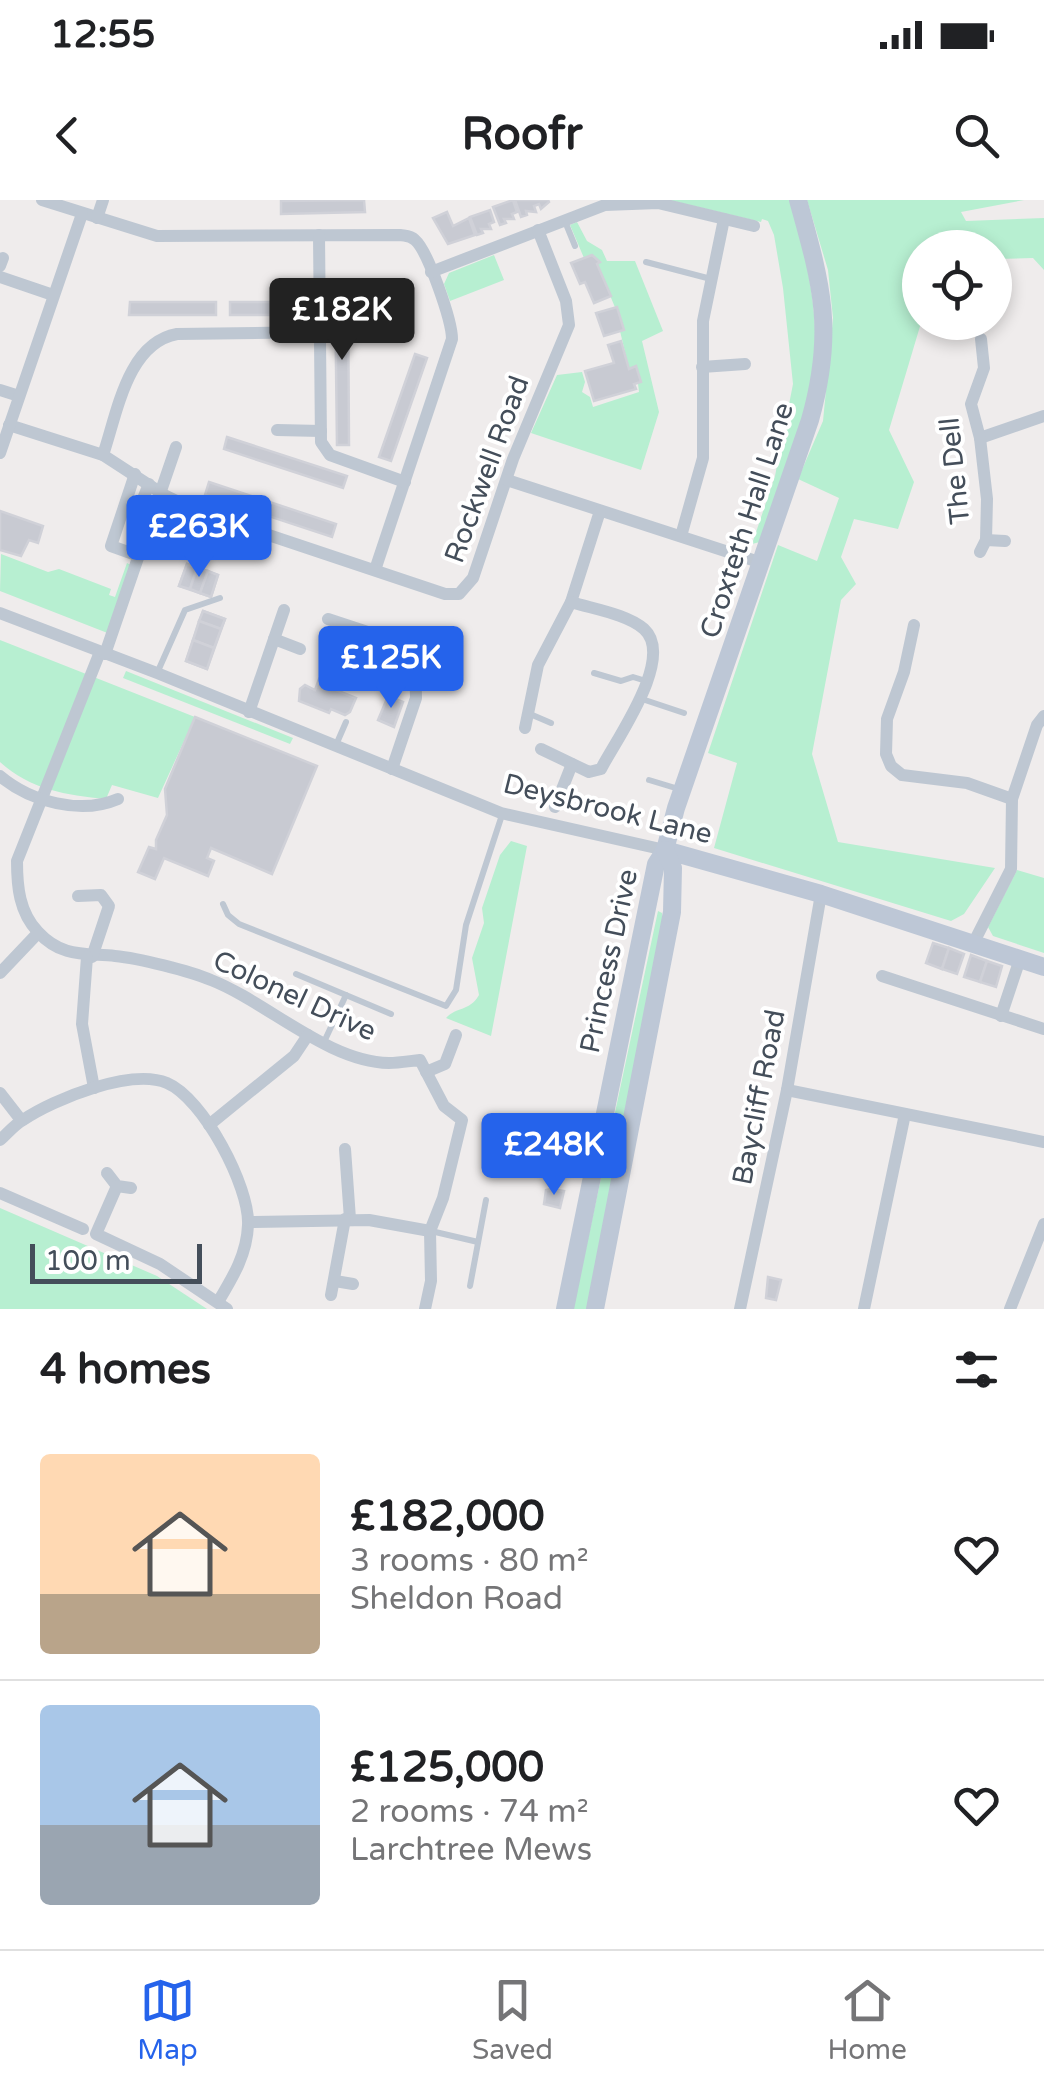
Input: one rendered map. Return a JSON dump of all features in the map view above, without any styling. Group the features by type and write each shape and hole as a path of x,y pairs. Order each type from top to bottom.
{"street":[{"path":"42,200 157,236 406,235 419,244 451,325 452,339 375,570"},
{"path":"97,218 103,200"},
{"name":"Croxteth Hall Lane","path":"665,850 810,420 822,372 826,317 798,200"},
{"path":"430,272 605,205 672,205 754,226"},
{"path":"0,453 82,214"},
{"path":"680,536 703,458 703,321 724,218"},
{"name":"Rockwell Road","path":"10,425 103,455 198,511 445,594 460,594 470,585 529,416 569,325 566,301 538,230"},
{"path":"319,235 321,442 330,455 405,482"},
{"path":"0,277 54,295"},
{"path":"103,455 138,359 158,340 177,334 320,332"},
{"name":"The Dell","path":"981,340 984,368 971,404 980,438 986,499 983,546 1005,541"},
{"path":"702,367 738,364 732,383"},
{"path":"0,390 19,396"},
{"path":"980,438 1044,416"},
{"path":"277,430 320,431"},
{"path":"136,516 176,447"},
{"path":"135,474 110,546 139,556"},
{"path":"507,480 762,564"},
{"path":"0,973 38,933 17,892 17,861 139,556 155,488"},
{"path":"525,728 538,665 571,602 600,511"},
{"path":"541,749 590,772 602,770 640,698 655,650 646,632 635,623 571,602"},
{"path":"249,712 284,610"},
{"name":"Deysbrook Lane","path":"0,613 502,814 665,850 821,894 1044,967"},
{"path":"328,618 407,645 415,654 416,698 392,769"},
{"path":"914,625 904,672 887,719 886,754 891,766 902,775 967,783 1012,799"},
{"path":"274,639 300,649"},
{"path":"974,942 1010,870 1012,799 1044,716"},
{"path":"555,807 572,764"},
{"path":"0,776 14,788 70,806 102,806 118,798"},
{"name":"Princess Drive","path":"565,1309 646,905 656,864 665,850"},
{"name":"Princess Drive","path":"595,1309 672,912 673,868 665,850"},
{"name":"Baycliff Road","path":"740,1309 787,1090 821,894"},
{"path":"78,896 101,896 108,906 89,957 82,1024 94,1088"},
{"path":"646,905 662,900 672,912"},
{"name":"Colonel Drive","path":"38,933 63,949 89,957 116,956 210,980 356,1057 423,1066"},
{"path":"1001,1016 1020,959"},
{"path":"882,976 1044,1029"},
{"path":"209,1125 294,1056 308,1035"},
{"path":"425,1309 431,1281 430,1231 443,1198 462,1120 444,1106 423,1066 445,1064 456,1035"},
{"path":"0,1140 22,1120 59,1100 94,1088 141,1079 167,1083 188,1098 232,1166 246,1204 249,1222 244,1254 223,1306 160,1264 96,1234 124,1187 108,1173"},
{"path":"787,1090 1044,1142"},
{"path":"0,1093 22,1120"},
{"path":"864,1309 904,1114"},
{"path":"345,1149 348,1219 333,1288 353,1284"},
{"path":"0,1193 83,1230"},
{"path":"249,1222 348,1219 430,1231"},
{"path":"1010,1309 1044,1224"}],"lane":[{"path":"564,219 575,246"},
{"path":"646,262 711,279"},
{"path":"157,673 185,610 220,598"},
{"path":"594,673 621,681 633,677 646,681"},
{"path":"640,698 684,714"},
{"path":"528,713 551,724"},
{"path":"336,746 346,722"},
{"path":"649,780 683,790"},
{"path":"223,904 238,924 446,1006 456,990 466,925 502,814"},
{"path":"296,974 391,1014"},
{"path":"324,1042 346,995"},
{"path":"470,1286 486,1200"},
{"path":"430,1231 478,1242"}],"green space":[{"path":"669,200 790,200 797,224 808,271 815,367 812,391 760,542 752,544 775,476 793,384 774,235 768,221 762,219 761,222"},
{"path":"807,200 1024,200 961,212 966,221 1044,218 1044,270 1033,258 1012,259 1012,230 902,230 902,340 916,340 889,430 914,482 898,529 854,519 841,557 856,584 841,600 812,754 838,842 995,868 964,914 951,921 714,848 737,763 708,753 778,545 817,561 839,498 798,479 823,421 833,318 828,270"},
{"path":"577,222 587,241 602,250 607,261 635,261 663,331 642,341 659,412 641,470 531,433 557,375 582,372 582,392 590,397 593,407 639,392 636,367 629,369 620,331 624,329 598,259 592,255 584,258 570,225"},
{"path":"494,255 504,280 450,301 444,284 449,273"},
{"path":"1,554 48,572 59,569 111,589 109,595 115,597 127,563 133,566 110,634 0,591"},
{"path":"0,640 195,717 158,798 112,785 106,799 63,793 24,779 0,762"},
{"path":"126,671 293,738 290,744 123,678"},
{"path":"511,841 527,846 491,1036 446,1018 479,995 472,958 484,923 482,908 500,855"},
{"path":"1017,870 1044,878 1044,953 993,936 988,927"},
{"path":"658,911 662,913 663,927 587,1309 573,1309"},
{"path":"0,1208 157,1276 207,1309 0,1309"}],"building":[{"path":"364,200 365,212 281,214 281,201"},
{"path":"513,200 517,212 512,214 514,219 504,219 506,223 500,225 493,207"},
{"path":"515,200 549,202 541,209 539,204 534,206 536,212 526,211 527,215 521,217"},
{"path":"490,210 494,222 489,224 491,229 481,229 483,233 477,235 470,217"},
{"path":"447,212 453,226 469,218 475,235 448,244 433,218"},
{"path":"592,255 600,262 597,264 611,296 594,303 571,263"},
{"path":"335,284 348,284 349,445 337,445"},
{"path":"130,302 216,302 216,315 129,315"},
{"path":"230,302 300,302 300,315 230,315"},
{"path":"617,307 624,330 604,336 596,313"},
{"path":"621,341 629,369 636,366 641,382 634,384 636,389 594,401 585,371 614,363 608,345"},
{"path":"415,354 427,358 391,461 379,457"},
{"path":"227,437 347,476 343,488 224,449"},
{"path":"209,482 336,524 332,537 205,495"},
{"path":"0,511 43,526 38,543 29,540 21,556 0,550"},
{"path":"187,564 218,575 211,597 179,586"},
{"path":"187,564 197,568 190,589 179,586"},
{"path":"197,568 208,571 200,593 190,589"},
{"path":"208,571 218,575 211,597 200,593"},
{"path":"203,611 225,619 207,669 186,661"},
{"path":"203,611 225,619 221,629 199,621"},
{"path":"199,621 221,629 214,648 193,640"},
{"path":"193,640 214,648 207,669 186,661"},
{"path":"319,679 326,686 356,698 350,712 345,715 331,709 329,713 299,701 300,689 305,685 315,690"},
{"path":"388,696 403,702 394,727 378,720"},
{"path":"195,717 317,766 272,874 211,848 207,858 214,861 208,876 164,858 155,879 138,872 149,847 156,849 167,815 165,789"},
{"path":"933,943 949,948 942,969 926,963"},
{"path":"949,948 964,954 957,974 942,969"},
{"path":"971,955 987,961 980,982 964,977"},
{"path":"987,961 1002,966 996,987 980,982"},
{"path":"546,1190 564,1191 560,1208 544,1204"},
{"path":"768,1277 781,1280 776,1300 766,1298"}]}
